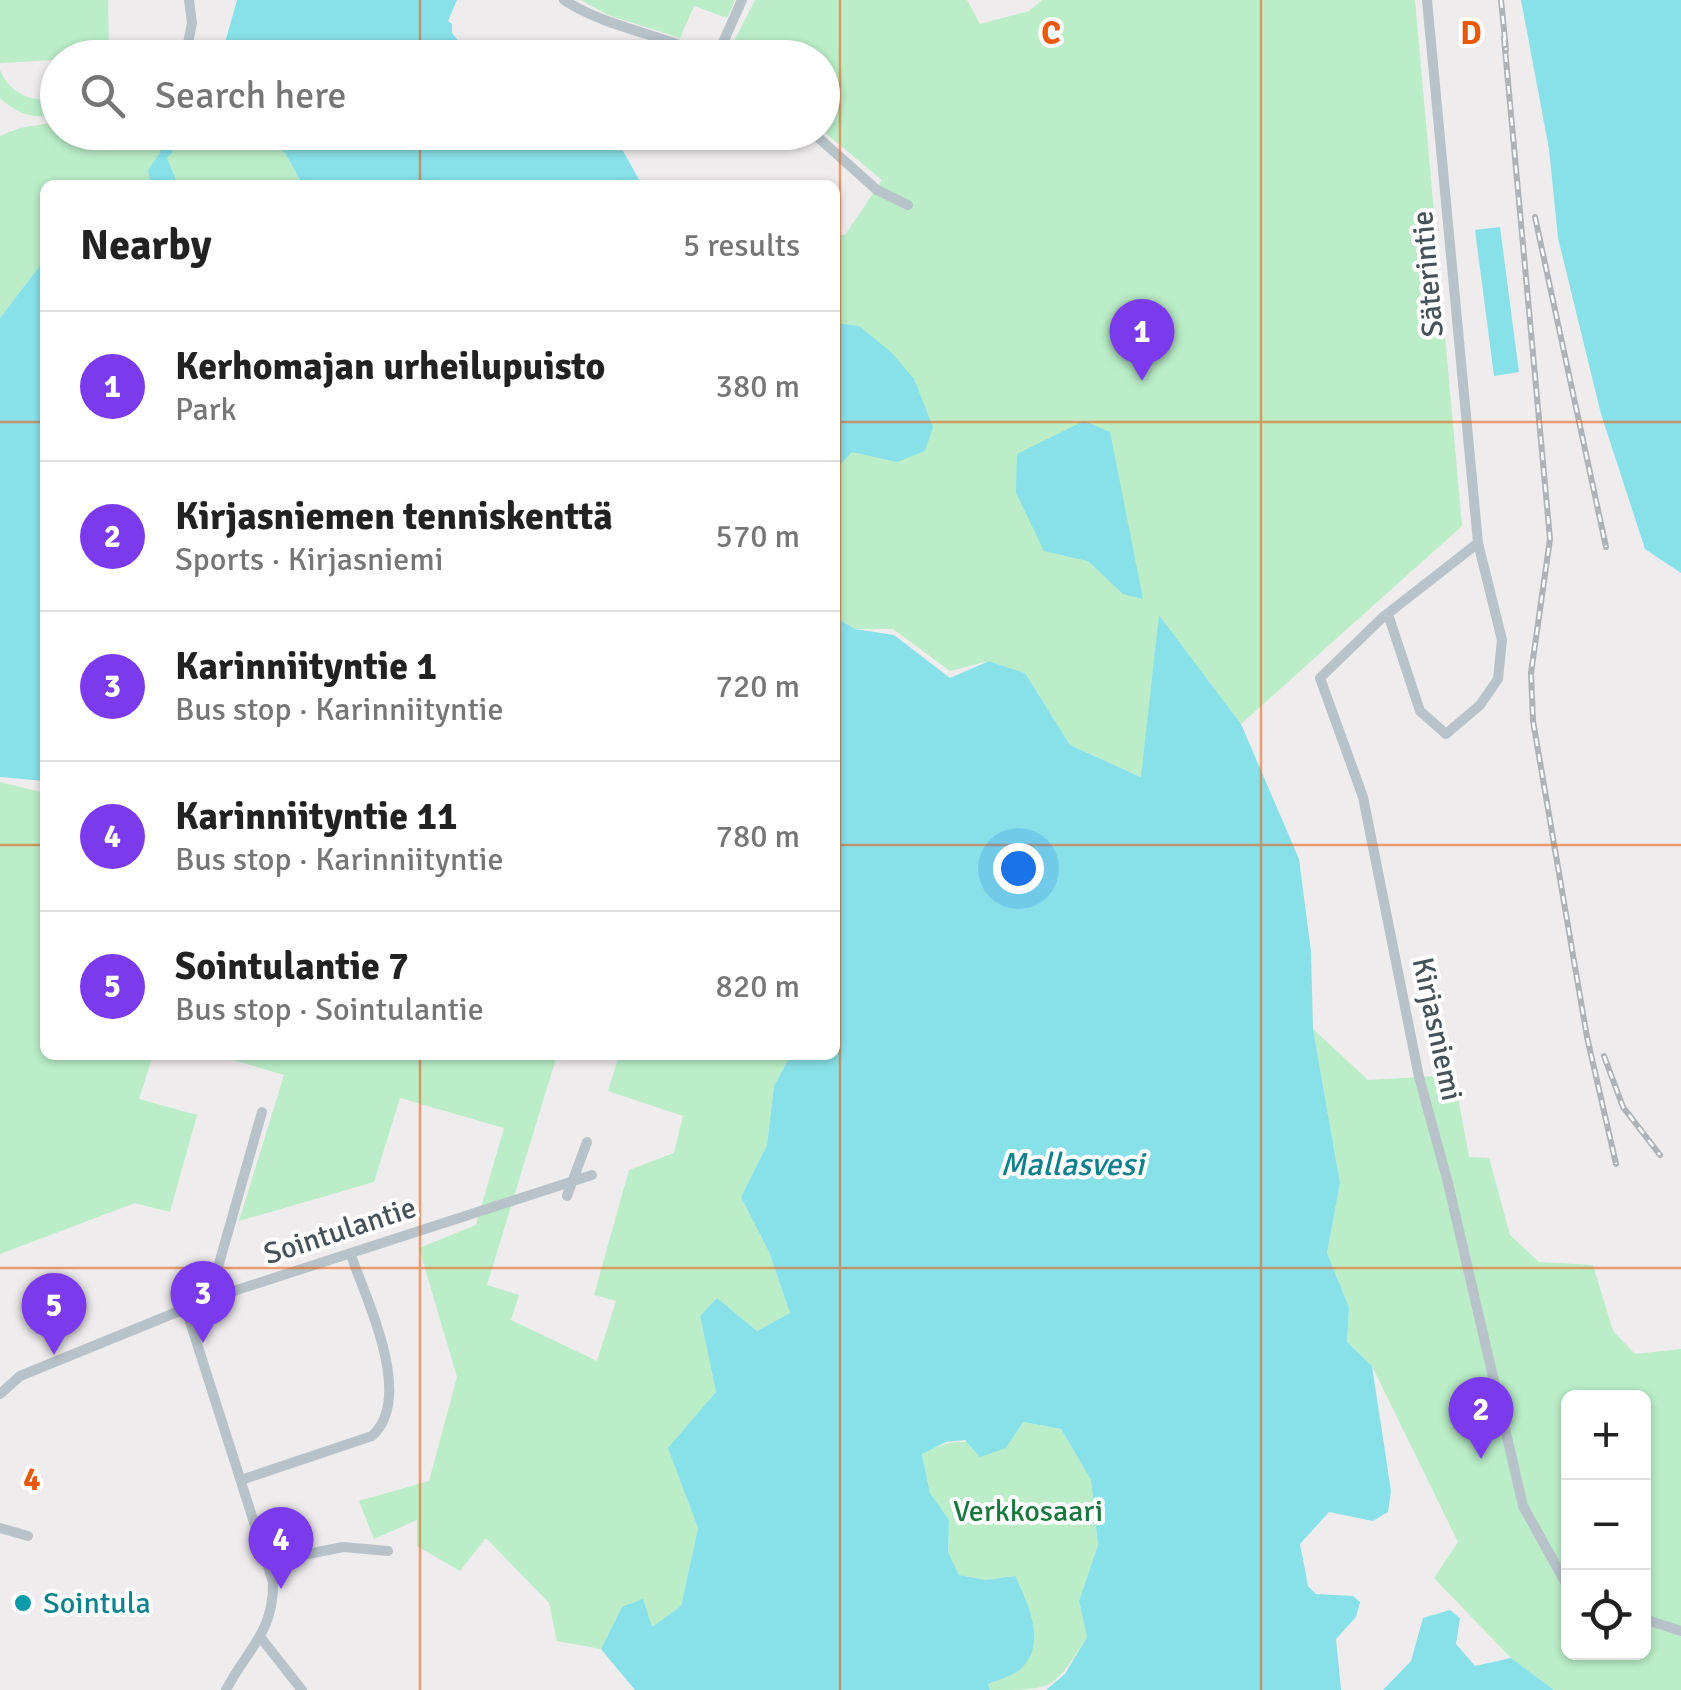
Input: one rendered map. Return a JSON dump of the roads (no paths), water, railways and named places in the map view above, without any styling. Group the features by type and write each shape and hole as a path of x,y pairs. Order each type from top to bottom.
{"street":[{"path":"189,0 192,23 189,40"},
{"path":"564,0 596,18 668,40"},
{"path":"722,40 742,0"},
{"name":"Säterintie","path":"1388,614 1420,712 1446,734 1480,705 1498,678 1502,640 1478,542 1427,0"},
{"path":"832,150 876,190 908,206"},
{"name":"Kirjasniemi","path":"1478,542 1388,614 1320,678 1362,797 1419,1077 1448,1183 1523,1506 1561,1574"},
{"path":"209,1299 262,1112"},
{"path":"567,1196 587,1142"},
{"name":"Sointulantie","path":"0,1394 20,1376 209,1299 592,1175"},
{"path":"241,1480 372,1436 383,1422 389,1403 389,1369 352,1255"},
{"path":"186,1309 274,1582 274,1601 261,1638 226,1690"},
{"path":"0,1528 28,1536"},
{"path":"268,1562 343,1547 388,1551"},
{"path":"1651,1622 1681,1631"},
{"path":"261,1638 302,1690"}],"water":[{"path":"237,0 457,0 448,21 458,40 226,40"},
{"path":"1521,0 1681,0 1681,573 1645,549 1601,414 1558,238 1549,149"},
{"path":"172,150 167,158 176,180 150,180 148,170 160,153"},
{"path":"282,150 622,150 639,180 300,180"},
{"path":"1500,227 1519,372 1494,376 1475,230"},
{"path":"40,266 40,781 0,777 0,318"},
{"path":"840,324 859,326 891,352 914,379 933,427 925,451 897,462 852,452 840,465"},
{"path":"1084,421 1110,432 1143,599 1123,594 1088,561 1044,551 1016,493 1017,454"},
{"name":"Mallasvesi","path":"1159,615 1241,724 1299,859 1311,952 1313,1029 1340,1183 1327,1253 1349,1307 1347,1342 1372,1366 1391,1491 1388,1512 1373,1521 1329,1512 1300,1544 1308,1586 1316,1594 1353,1596 1360,1602 1356,1617 1336,1639 1341,1690 1046,1690 1065,1674 1087,1637 1079,1601 1098,1545 1091,1480 1061,1429 1023,1422 1006,1448 980,1457 965,1440 946,1442 922,1454 930,1493 949,1520 948,1552 959,1575 986,1580 1015,1576 1020,1587 1030,1612 1034,1638 1027,1661 1018,1671 988,1684 990,1690 635,1690 601,1649 622,1607 643,1599 652,1627 681,1606 698,1528 668,1448 716,1392 700,1316 717,1298 757,1331 790,1313 769,1252 741,1197 767,1145 774,1086 788,1060 840,1060 840,620 855,629 894,635 950,678 989,661 1025,673 1070,745 1141,777"},
{"path":"1450,1610 1460,1618 1456,1644 1475,1666 1511,1658 1554,1690 1383,1690 1411,1661 1423,1618"}],"railway":[{"path":"1501,0 1506,50"},
{"path":"1504,38 1550,539 1531,673 1533,721 1587,1037 1616,1164"},
{"path":"1535,217 1606,547"},
{"path":"1604,1056 1623,1107 1660,1155"}],"place":[{"name":"Kerhomajan urheilupuisto","path":"1142,381"},
{"name":"Karinniityntie 1","path":"203,1343"},
{"name":"Sointulantie 7","path":"54,1355"},
{"name":"Kirjasniemen tenniskenttä","path":"1481,1459"},
{"name":"Karinniityntie 11","path":"281,1589"},
{"name":"Sointula","path":"23,1603"}],"park label":[{"name":"Verkkosaari","path":"1028,1511"}]}
